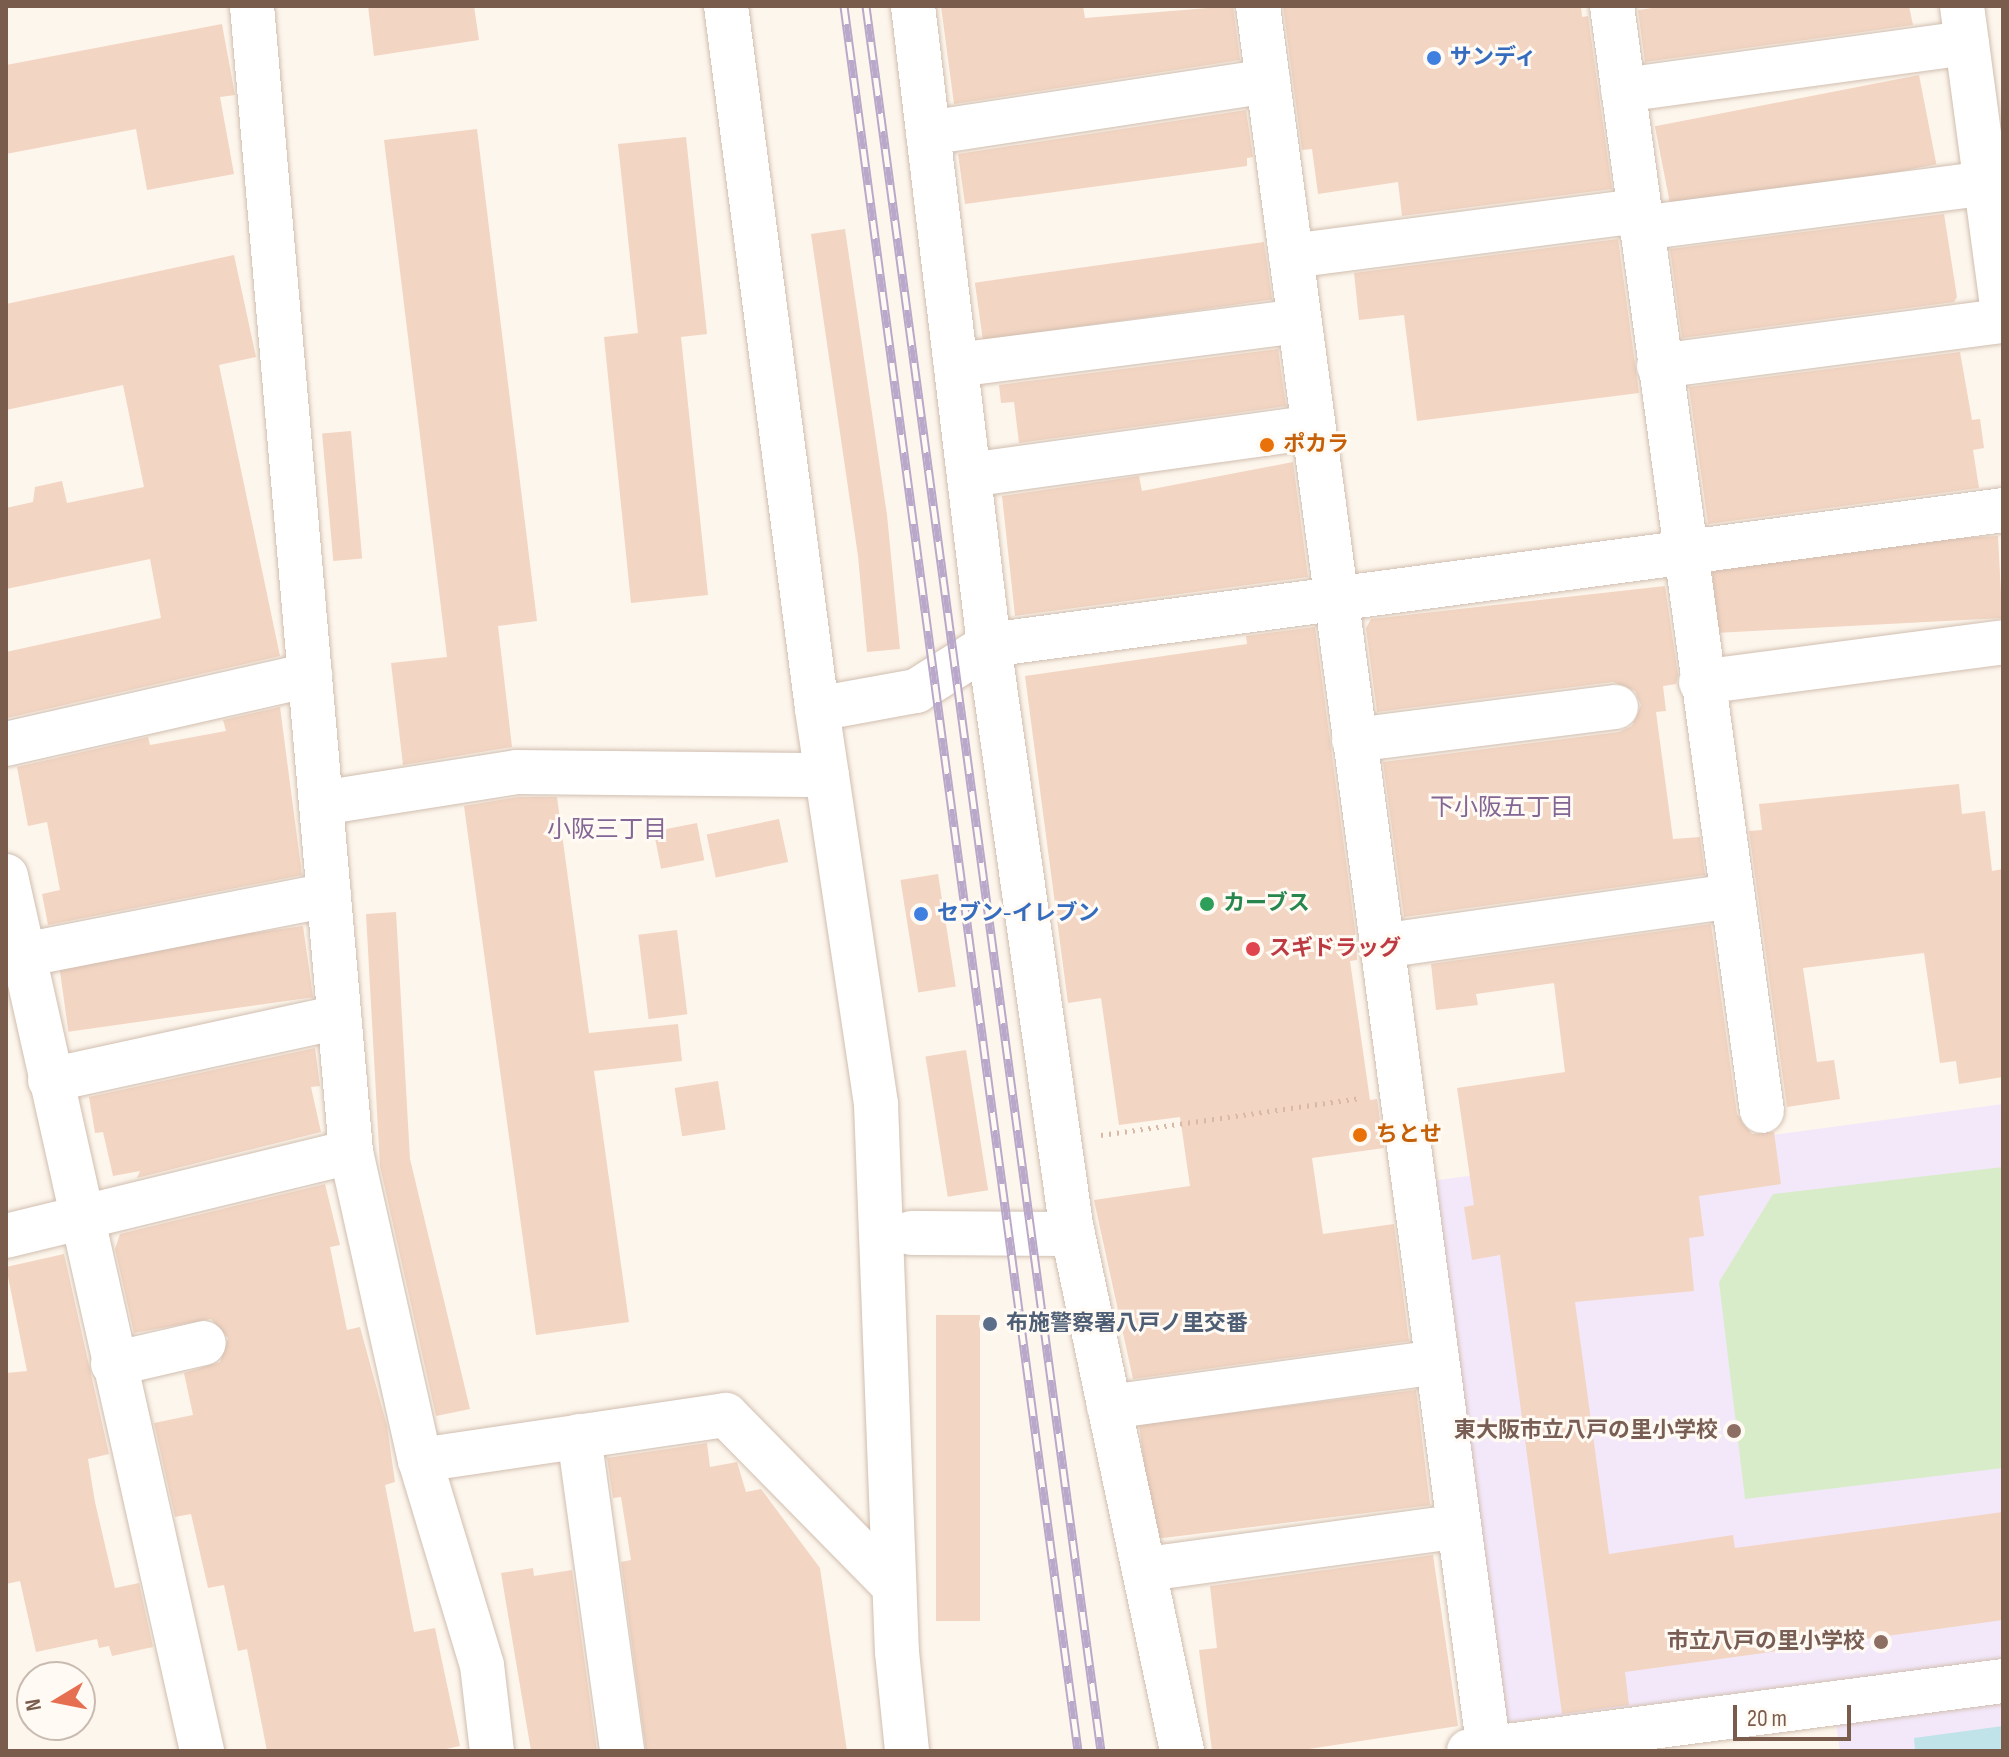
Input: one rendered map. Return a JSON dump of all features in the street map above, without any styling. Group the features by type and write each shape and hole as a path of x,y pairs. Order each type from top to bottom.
{"street":[{"path":"252,6 351,1152 420,1460 482,1665 492,1751"},
{"path":"726,6 817,709 876,1104 894,1586 907,1751"},
{"path":"913,6 989,645 1073,1234 1147,1569 1182,1751"},
{"path":"1258,6 1459,1526 1482,1750 2003,1681"},
{"path":"1612,6 1683,553 1762,1111"},
{"path":"1623,90 1964,25 1994,182 2003,318 1659,366"},
{"path":"928,133 1268,81"},
{"path":"1291,256 1994,182"},
{"path":"956,365 1299,321"},
{"path":"969,475 1313,427"},
{"path":"817,709 916,691 989,645 2003,510"},
{"path":"1701,682 2003,642"},
{"path":"6,744 310,675"},
{"path":"1354,740 1616,707"},
{"path":"321,803 516,772 827,775"},
{"path":"6,876 80,1218 202,1751"},
{"path":"23,955 329,895"},
{"path":"1381,946 1732,896"},
{"path":"50,1080 339,1017"},
{"path":"6,1236 351,1152"},
{"path":"911,1233 1073,1234"},
{"path":"113,1364 204,1343"},
{"path":"1109,1407 1437,1362"},
{"path":"420,1460 726,1415 894,1586"},
{"path":"579,1436 622,1751"},
{"path":"1147,1569 1459,1526"}],"path":[{"path":"1059,1141 1401,1093"}],"shaded area":[{"name":"東大阪市立八戸の里小学校","path":"2003,1104 2003,1751 1840,1751 1830,1681 1505,1723 1431,1181"}],"green space":[{"path":"2003,1167 2003,1468 1745,1499 1719,1282 1773,1194"}],"water":[{"path":"2003,1726 2003,1751 1915,1751 1914,1738"}],"building":[{"path":"368,6 474,6 479,40 374,56"},
{"path":"941,6 1083,6 1085,18 1233,6 1240,60 954,104"},
{"name":"サンディ","path":"1283,6 1581,6 1582,17 1588,16 1612,189 1402,216 1398,182 1318,194 1312,149 1302,150"},
{"path":"1667,6 1909,6 1913,25 1645,62 1638,10"},
{"path":"222,24 235,95 220,97 234,174 147,190 136,129 6,154 6,65"},
{"path":"1919,75 1936,164 1672,216 1655,126"},
{"path":"1246,110 1253,157 1247,158 1247,166 965,204 958,154"},
{"path":"477,129 537,621 498,626 512,747 403,765 391,663 447,657 384,140"},
{"path":"686,137 707,334 681,337 708,595 631,603 604,337 638,333 618,144"},
{"path":"1944,214 1957,297 1954,302 1682,338 1670,249"},
{"path":"845,229 887,515 900,649 867,652 858,556 811,234"},
{"path":"1618,239 1639,393 1417,421 1404,315 1359,320 1354,273"},
{"path":"1264,242 1272,299 983,340 975,283"},
{"path":"234,255 256,357 219,365 280,656 7,718 6,652 161,618 150,559 6,589 6,508 33,502 35,487 62,481 67,503 144,487 123,385 6,410 6,304"},
{"path":"1278,349 1286,406 1019,443 1014,402 1001,403 999,385"},
{"path":"1960,352 1972,420 1980,419 1984,448 1973,450 1979,488 1708,524 1689,387"},
{"path":"351,431 362,559 333,561 322,434"},
{"path":"1293,462 1308,577 1015,616 1002,496 1139,476 1142,491"},
{"path":"1998,536 2002,618 1716,633 1711,551"},
{"path":"1665,586 1678,675 1676,684 1663,686 1666,711 1656,712 1673,839 1700,837 1705,875 1404,917 1383,762 1619,732 1632,726 1641,705 1635,691 1613,682 1377,712 1366,628 1371,619"},
{"path":"1315,627 1356,937 1357,960 1350,961 1370,1100 1377,1099 1384,1148 1312,1158 1323,1234 1394,1224 1409,1341 1133,1379 1094,1200 1190,1186 1180,1117 1119,1125 1101,998 1068,1003 1025,676 1247,644 1246,636"},
{"path":"280,707 302,875 48,925 42,894 60,890 47,822 28,826 17,767 148,737 150,745 226,731 223,720"},
{"path":"1959,784 1962,814 1985,811 1992,871 2003,869 2003,1077 1959,1084 1956,1061 1940,1063 1924,953 1803,968 1817,1062 1834,1060 1840,1099 1787,1107 1749,831 1762,830 1759,804"},
{"path":"518,797 557,797 589,1033 678,1024 682,1061 594,1071 629,1322 536,1335 464,806"},
{"path":"779,819 788,862 716,877 707,834"},
{"path":"697,823 704,860 661,869 654,831"},
{"path":"938,874 956,987 918,993 900,880"},
{"path":"396,912 410,1159 470,1409 436,1416 380,1166 366,914"},
{"path":"1711,924 1737,1114 1752,1134 1774,1132 1781,1184 1699,1196 1704,1236 1689,1238 1694,1291 1575,1302 1609,1554 1733,1535 1735,1548 2003,1512 2003,1620 1625,1672 1629,1705 1562,1714 1500,1255 1472,1260 1464,1207 1474,1205 1457,1088 1565,1072 1554,983 1476,994 1478,1005 1436,1010 1431,964"},
{"path":"303,926 313,997 68,1032 58,960"},
{"path":"677,930 687,1014 649,1019 638,935"},
{"path":"315,1048 320,1086 311,1087 321,1132 137,1178 140,1171 113,1176 103,1132 95,1133 89,1097"},
{"path":"966,1050 988,1190 948,1197 926,1056"},
{"path":"718,1081 726,1129 682,1136 675,1088"},
{"path":"325,1184 340,1245 330,1247 347,1330 360,1327 387,1426 395,1482 385,1485 414,1632 435,1628 460,1746 437,1751 267,1751 247,1649 238,1651 224,1585 208,1588 191,1514 175,1517 154,1423 193,1415 184,1373 220,1362 228,1338 211,1319 134,1333 115,1249 120,1234"},
{"path":"64,1254 109,1454 88,1459 95,1502 115,1588 139,1583 153,1647 112,1656 109,1646 99,1648 97,1639 36,1652 20,1581 6,1584 6,1373 27,1371 6,1267"},
{"path":"936,1315 980,1315 980,1621 936,1621"},
{"path":"1416,1390 1430,1505 1153,1539 1139,1424"},
{"path":"707,1443 710,1467 737,1462 746,1492 761,1489 820,1568 847,1751 646,1751 621,1562 631,1560 621,1497 613,1498 607,1458"},
{"path":"1433,1555 1458,1726 1296,1751 1212,1751 1199,1650 1217,1648 1210,1586"},
{"path":"533,1568 534,1576 572,1570 597,1751 531,1751 501,1573"}],"railway":[{"path":"844,6 1078,1751"},
{"path":"866,6 1101,1751"}],"place":[{"name":"サンディ","path":"1434,58"},
{"name":"ポカラ","path":"1267,445"},
{"name":"カーブス","path":"1207,904"},
{"name":"セブン-イレブン","path":"921,914"},
{"name":"スギドラッグ","path":"1253,949"},
{"name":"ちとせ","path":"1360,1135"},
{"name":"布施警察署八戸ノ里交番","path":"990,1324"},
{"name":"東大阪市立八戸の里小学校","path":"1734,1431"},
{"name":"市立八戸の里小学校","path":"1881,1642"}],"district":[{"name":"下小阪五丁目","path":"1502,808"},
{"name":"小阪三丁目","path":"607,830"}]}
